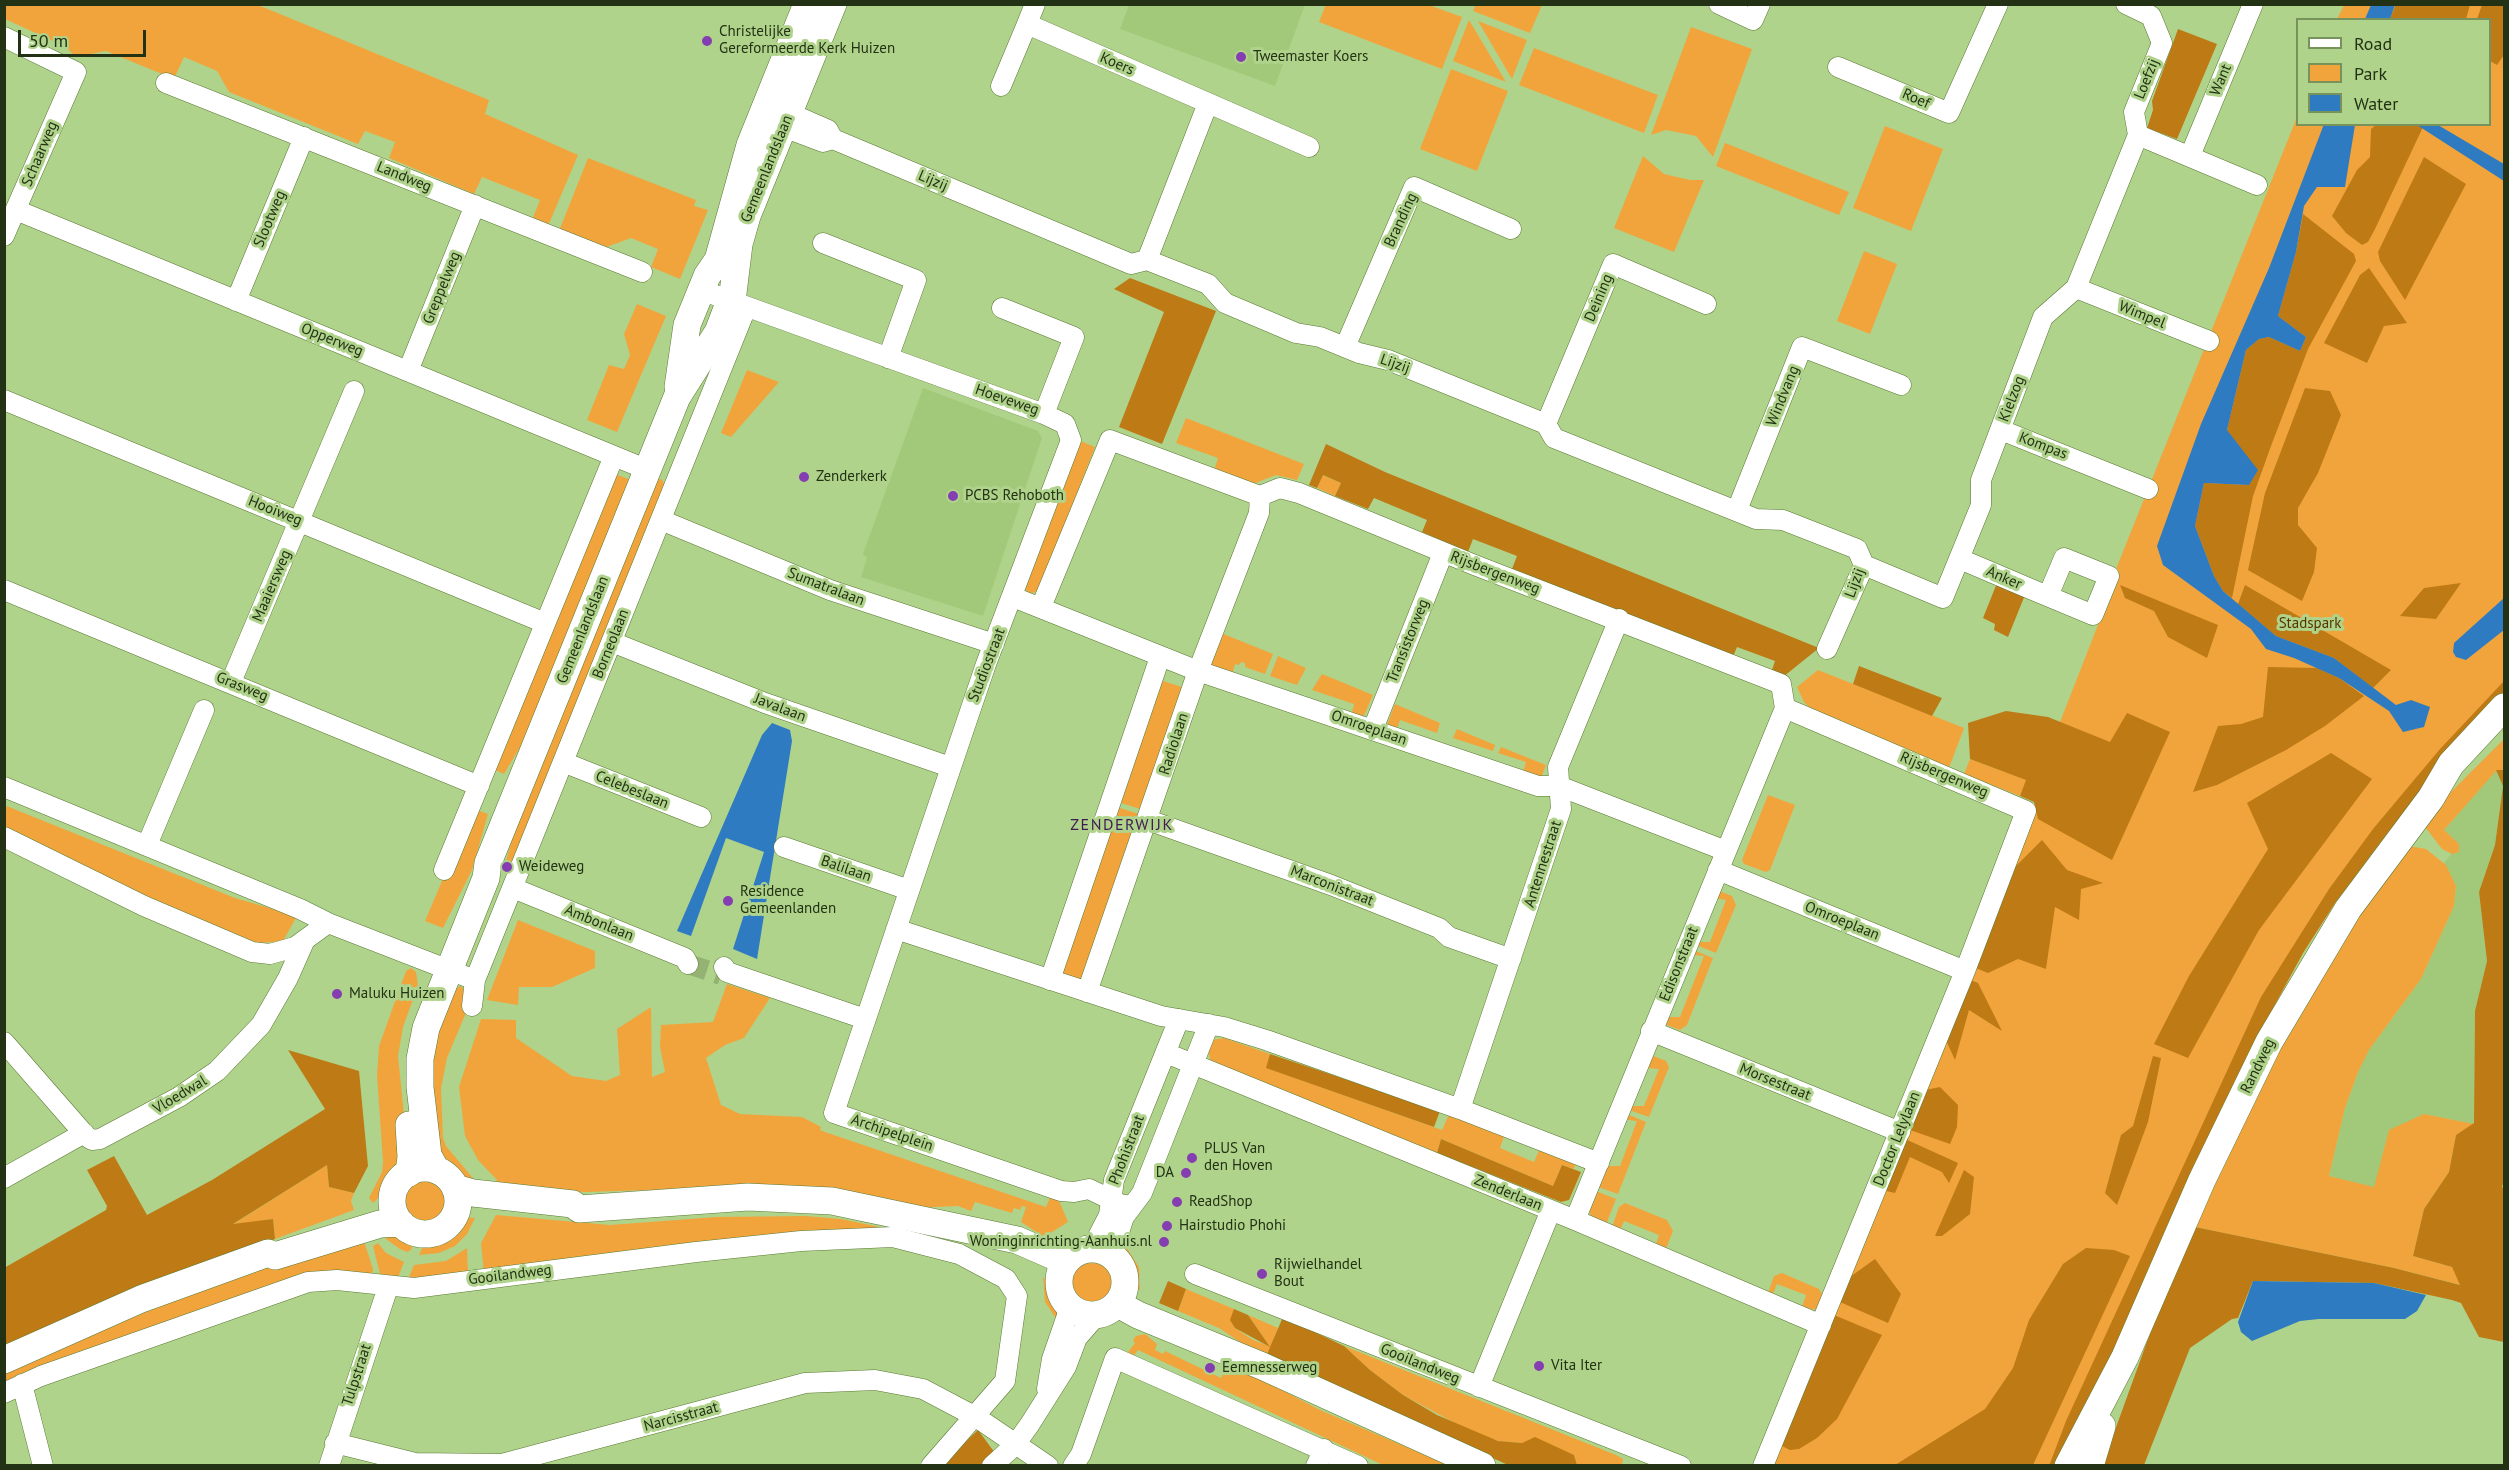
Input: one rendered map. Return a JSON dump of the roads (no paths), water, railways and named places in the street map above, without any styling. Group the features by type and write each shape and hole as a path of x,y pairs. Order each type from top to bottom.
{"main road":[{"name":"Gemeenlandslaan","path":"446,1179 428,1155 420,1087 420,1059 454,915 488,863 678,397 738,305 741,231 814,7"},
{"name":"Gemeenlandslaan","path":"678,397 684,333 701,290 719,255 750,146 779,117"},
{"name":"Randweg","path":"2068,1466 2125,1357 2202,1180 2269,1042 2348,909 2431,798 2451,764 2505,707"},
{"name":"Randweg","path":"2431,798 2456,779 2505,733"},
{"name":"Gemeenlandslaan","path":"409,1173 411,1157 402,1074 403,1049 409,1026 441,968"},
{"path":"579,1209 573,1204 472,1193 422,1169 409,1173 400,1181 393,1197 394,1211 401,1223 416,1233 429,1234 442,1230 456,1214 471,1209 574,1214 579,1209 748,1197 832,1201 1017,1240 1056,1257 1092,1253 1124,1272 1113,1301"},
{"path":"446,1179 458,1201 456,1214"},
{"path":"4,1360 151,1295 268,1253 272,1246 376,1209 393,1197"},
{"path":"268,1253 275,1256 380,1224 401,1223"},
{"path":"959,1228 1049,1273 1078,1312 1113,1301 1138,1315 1262,1366 1482,1466"},
{"path":"1065,1295 1062,1268 1092,1253"},
{"name":"Randweg","path":"2090,1466 2125,1357"}],"street":[{"path":"1001,86 1035,4"},
{"path":"1719,4 1753,20 1760,4"},
{"name":"Roef","path":"1838,67 1949,113 1998,4"},
{"name":"Loefzij","path":"2126,4 2151,16 2162,43 2134,112 2138,135"},
{"name":"Want","path":"2190,156 2253,4"},
{"name":"Koers","path":"1027,24 1309,147"},
{"name":"Schaarweg","path":"4,37 75,72 4,236"},
{"name":"Landweg","path":"166,83 642,272"},
{"path":"1147,260 1208,103"},
{"name":"Lijzij","path":"779,117 828,130 833,139 1131,264 1147,260 1208,284 1225,303 1296,333 1320,337 1388,360 1546,424 1554,438 1756,519 1783,520 1857,549 1864,565 1827,649"},
{"path":"2138,135 2257,185"},
{"name":"Kielzog","path":"1864,565 1943,598 1981,505 1981,480 2043,317 2076,288 2138,135"},
{"name":"Slootweg","path":"236,301 304,137"},
{"name":"Branding","path":"1345,347 1414,187 1511,229"},
{"name":"Greppelweg","path":"408,371 475,205"},
{"name":"Opperweg","path":"16,210 648,470"},
{"path":"823,243 916,279 888,358"},
{"name":"Deining","path":"1546,424 1613,264 1706,304"},
{"name":"Wimpel","path":"2076,288 2208,341"},
{"name":"Hoeveweg","path":"701,290 1044,414 1074,337 1002,308"},
{"name":"Borneolaan","path":"472,1006 475,980 661,520 738,305"},
{"name":"Windvang","path":"1737,510 1802,347 1901,386"},
{"name":"Maaiersweg","path":"231,682 354,391"},
{"name":"Hooiweg","path":"4,400 545,623"},
{"name":"Studiostraat","path":"896,929 994,644 1071,440 1065,424 1044,414"},
{"name":"Kompas","path":"2001,430 2148,489"},
{"path":"1041,607 1110,440 1260,496"},
{"path":"444,870 614,456"},
{"name":"Rijsbergenweg","path":"1260,496 1280,488 1299,493 1443,553 1781,684 1785,708 2026,811"},
{"name":"Radiolaan","path":"1088,992 1198,671 1259,513 1260,496"},
{"name":"Sumatralaan","path":"661,520 830,591 994,644"},
{"name":"Transistorweg","path":"1373,729 1443,553"},
{"name":"Anker","path":"1960,559 2048,596"},
{"name":"Grasweg","path":"4,590 479,786"},
{"name":"Omroeplaan","path":"1012,597 1198,671 1538,786 1559,786 1726,851"},
{"name":"Antennestraat","path":"1460,1109 1561,809 1558,767 1618,619"},
{"name":"Javalaan","path":"612,642 765,703 950,767"},
{"path":"1050,980 1161,657"},
{"name":"Edisonstraat","path":"1575,1220 1785,708"},
{"path":"147,845 204,710"},
{"name":"Celebeslaan","path":"563,762 701,817"},
{"path":"4,787 300,909 328,923 475,980"},
{"name":"Doctor Lelylaan","path":"1763,1466 1965,971 2026,811"},
{"name":"Marconistraat","path":"1148,820 1331,885 1439,928 1449,938 1511,959"},
{"path":"4,837 144,906 252,952 279,952 304,942 328,923"},
{"name":"Balilaan","path":"784,848 909,890"},
{"name":"Omroeplaan","path":"1718,870 1965,971"},
{"name":"Ambonlaan","path":"513,888 688,959"},
{"path":"896,929 1088,992 1179,1019 1209,1024 1266,1040 1460,1109 1599,1163"},
{"name":"Archipelplein","path":"896,929 834,1113 1063,1192 1089,1189 1120,1204 1132,1206"},
{"name":"Vloedwal","path":"84,1133 92,1140 107,1136 179,1097 217,1071 261,1025 285,984 304,942"},
{"path":"724,971 865,1019"},
{"name":"Phohistraat","path":"1092,1253 1109,1215 1114,1180 1179,1019"},
{"name":"Phohistraat","path":"1092,1253 1142,1193 1209,1024"},
{"name":"Morsestraat","path":"1651,1031 1900,1132"},
{"path":"4,1042 84,1133 4,1178"},
{"name":"Zenderlaan","path":"1166,1053 1551,1210 1821,1325"},
{"path":"1479,1387 1551,1210"},
{"name":"Gooilandweg","path":"13,1388 308,1282 337,1280 414,1288 696,1252 801,1241 893,1237 959,1254 1006,1279 1017,1296 1005,1381 976,1417"},
{"name":"Gooilandweg","path":"1195,1274 1641,1451 1646,1449 1681,1466"},
{"name":"Tulpstraat","path":"329,1466 388,1287"},
{"path":"1044,1400 1065,1295"},
{"path":"992,1466 1015,1445 1066,1367 1077,1338 1113,1301"},
{"path":"1073,1466 1081,1455 1115,1358 1320,1457 1358,1466"},
{"name":"Narcisstraat","path":"335,1443 415,1463 502,1464 805,1383 875,1380 923,1389 976,1417 1048,1466"},
{"path":"13,1388 43,1466"},
{"path":"931,1466 976,1417"}],"water":[{"path":"2371,4 2395,5 2390,18 2365,18"},
{"path":"2323,126 2355,126 2345,187 2317,187 2304,206 2296,252 2278,316 2306,337 2300,351 2269,337 2259,339 2246,350 2227,430 2258,470 2249,485 2204,483 2195,526 2214,576 2223,591 2276,636 2334,658 2396,705 2411,700 2430,707 2424,727 2403,732 2389,711 2339,678 2294,658 2266,649 2251,629 2163,565 2157,546 2201,424 2269,268"},
{"path":"2419,126 2440,126 2504,164 2504,181"},
{"path":"2504,598 2504,630 2466,660 2456,657 2453,652 2454,643"},
{"path":"772,723 790,730 792,741 757,959 733,949 764,852 726,838 691,936 677,931 762,735"},
{"path":"2253,1281 2374,1283 2426,1295 2417,1311 2405,1319 2300,1321 2252,1341 2241,1332 2238,1322"}],"tunnel":[{"path":"688,964 721,975"}],"place":[{"name":"Christelijke Gereformeerde Kerk Huizen","path":"707,41"},
{"name":"Tweemaster Koers","path":"1241,57"},
{"name":"Zenderkerk","path":"804,477"},
{"name":"PCBS Rehoboth","path":"953,496"},
{"name":"Weideweg","path":"507,867"},
{"name":"Residence Gemeenlanden","path":"728,901"},
{"name":"Maluku Huizen","path":"337,994"},
{"name":"PLUS Van den Hoven","path":"1192,1158"},
{"name":"DA","path":"1186,1173"},
{"name":"ReadShop","path":"1177,1202"},
{"name":"Hairstudio Phohi","path":"1167,1226"},
{"name":"Woninginrichting-Aanhuis.nl","path":"1164,1242"},
{"name":"Rijwielhandel Bout","path":"1262,1274"},
{"name":"Vita Iter","path":"1539,1366"},
{"name":"Eemnesserweg","path":"1210,1368"}],"district":[{"name":"ZENDERWIJK","path":"1122,825"}],"park label":[{"name":"Stadspark","path":"2310,624"}]}
